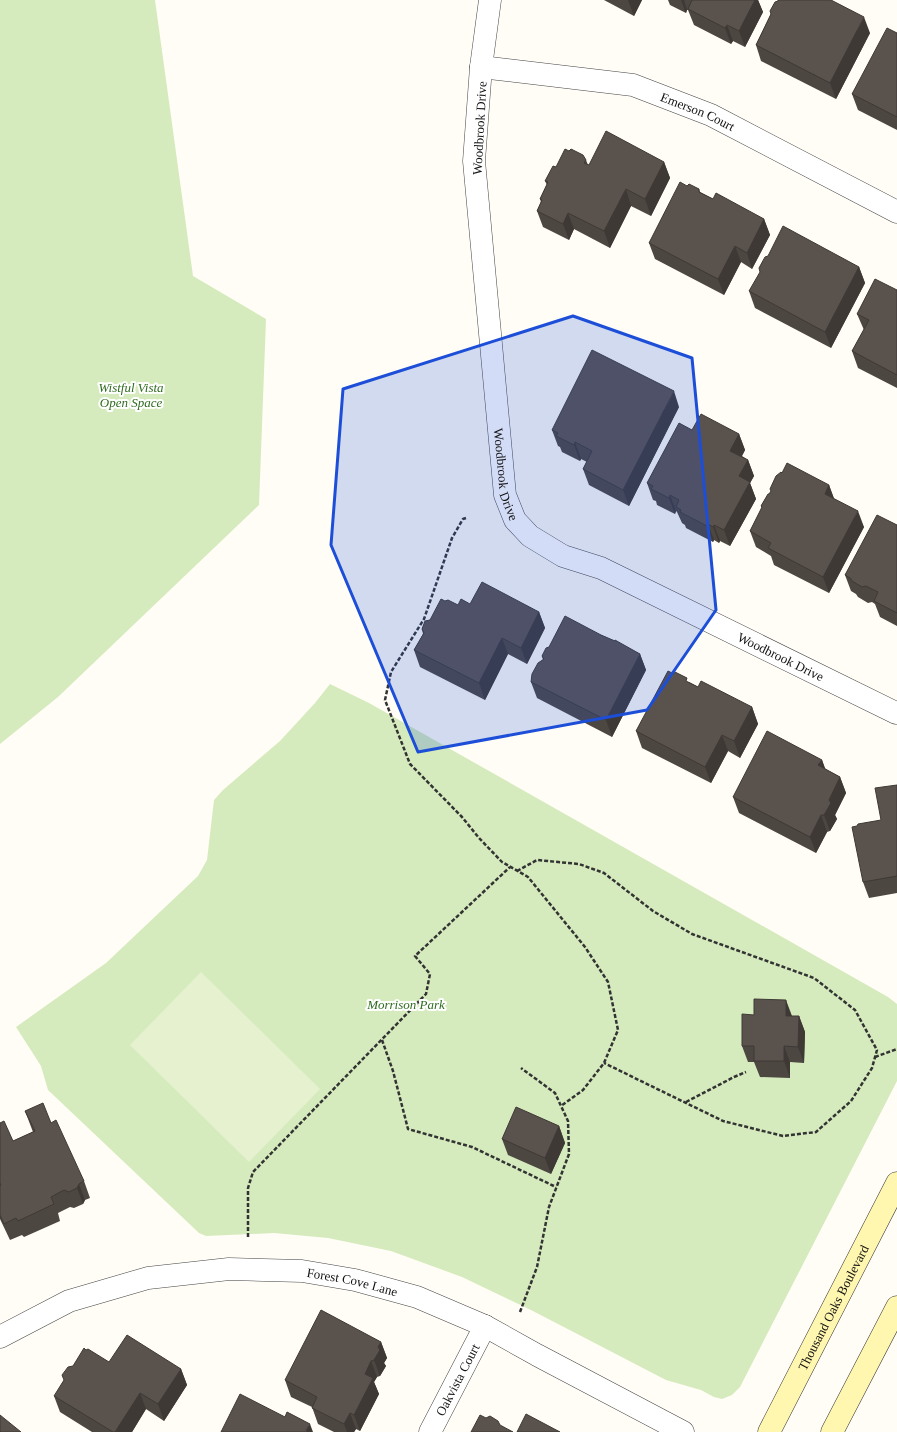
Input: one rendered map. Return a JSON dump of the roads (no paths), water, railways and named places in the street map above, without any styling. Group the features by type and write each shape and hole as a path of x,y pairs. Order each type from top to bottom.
{"main road":[{"name":"Thousand Oaks Boulevard","path":"769,1432 897,1183"},
{"path":"832,1432 897,1307"}],"street":[{"name":"Woodbrook Drive","path":"490,0 482,67 474,161 505,495 515,520 530,536 563,556 601,568 896,713"},
{"name":"Emerson Court","path":"482,67 633,85 711,115 897,212"},
{"name":"Forest Cove Lane","path":"0,1337 69,1301 148,1278 229,1269 302,1271 355,1280 417,1297 485,1326 683,1432"},
{"name":"Oakvista Court","path":"430,1432 485,1326"}],"park label":[{"name":"Wistful Vista Open Space","path":"131,394"},
{"name":"Morrison Park","path":"406,1004"}]}
